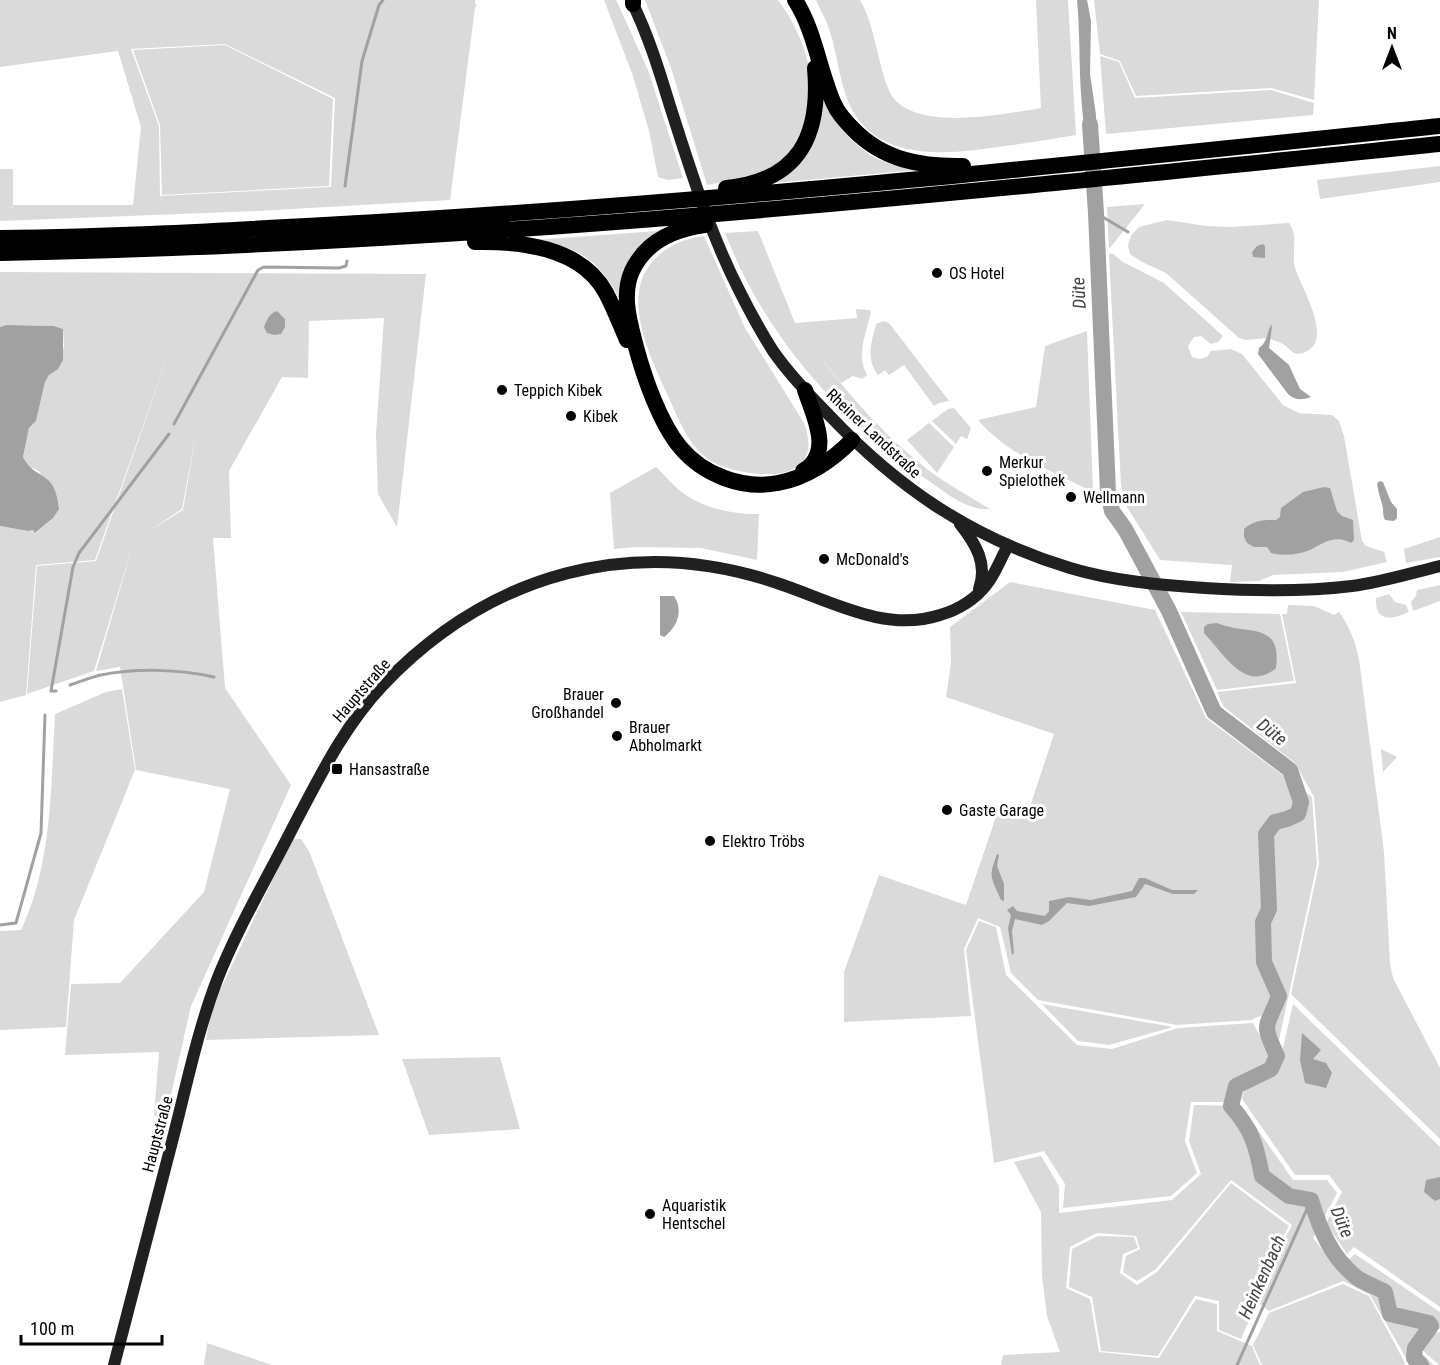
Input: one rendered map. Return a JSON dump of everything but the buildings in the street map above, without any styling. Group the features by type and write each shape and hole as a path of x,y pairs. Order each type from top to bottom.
{"highway":[{"path":"795,0 807,24 834,104 845,121 873,147 898,159 918,164 945,167 987,165 1007,171"},
{"path":"623,206 650,196 738,187 768,178 790,164 805,144 814,122 817,89 813,43"},
{"path":"0,253 156,249 392,238 588,225 789,208 1440,126"},
{"path":"1105,170 1440,144"},
{"path":"0,238 199,232 623,206 1007,171 1079,173"},
{"path":"641,366 627,304 627,286 632,271 649,247 668,234 690,227 782,216 789,208"},
{"path":"392,238 411,246 489,242 517,244 553,251 568,257 595,279 606,292 641,366 657,407 680,447 700,466 722,478 748,484 778,483 809,471 829,460 852,440"},
{"path":"778,483 807,469 814,462 819,450 820,438 805,390"}],"street":[{"name":"Rheiner Landstraße","path":"632,1 652,50 720,249 763,335 805,390 852,440 910,490 958,521 1008,546 1072,568 1141,582 1245,591 1293,591 1367,584 1440,566"},
{"path":"958,521 974,543 983,567 983,579 978,591 969,602"},
{"name":"Hauptstraße","path":"114,1365 196,1049 218,979 237,936 325,765 359,713 382,685 407,662 456,622 505,595 573,571 630,561 660,561 731,570 783,585 862,615 898,620 938,616 969,602 988,583 1008,546"}],"shaded area":[{"path":"0,0 475,0 477,5 450,200 256,211 0,221 0,169 13,169 13,205 133,205 141,127 118,51 0,67","holes":["225,44 335,98 331,187 160,196 159,126 131,49"]},
{"path":"604,0 616,0 648,70 683,178 668,180 658,177 649,131 633,76"},
{"path":"645,0 778,0 794,25 805,52 812,97 808,121 791,149 777,164 749,176 707,185 671,68"},
{"path":"816,0 860,0 873,32 888,88 898,103 914,112 934,117 957,118 981,117 1041,108 1036,0 1068,0 1076,135 984,149 941,152 899,147 880,139 864,126 851,108 829,29"},
{"path":"1077,0 1087,0 1091,21 1090,74 1096,115 1095,144 1084,146 1079,23"},
{"path":"1094,0 1319,0 1314,100 1271,88 1136,96 1120,61 1100,54"},
{"path":"225,45 333,99 329,186 162,195 160,125 133,50"},
{"path":"1100,56 1119,62 1135,98 1271,90 1314,103 1313,115 1106,134"},
{"path":"823,98 840,126 860,148 884,162 917,170 774,183 795,167 810,147 819,124"},
{"path":"1440,166 1440,182 1320,199 1317,180"},
{"path":"1145,204 1109,249 1107,207"},
{"path":"1167,220 1231,227 1289,223 1294,234 1295,268 1316,324 1317,335 1314,344 1307,351 1300,354 1294,353 1283,344 1270,339 1272,329 1270,325 1267,338 1245,340 1239,338 1166,273 1130,254 1129,241 1139,227"},
{"path":"658,231 640,245 629,259 625,267 619,298 594,263 584,256 562,246 532,240"},
{"path":"758,231 795,323 857,318 856,309 870,310 862,352 867,375 862,379 853,376 841,383 882,429 912,456 950,485 990,509 966,504 943,491 896,457 836,403 783,340 741,270 725,233"},
{"path":"704,236 745,328 804,423 808,441 807,454 798,466 787,472 759,474 730,469 717,464 701,453 694,446 679,421 645,342 638,304 640,286 647,269 659,255 674,245"},
{"path":"1263,244 1265,258 1253,257 1252,252 1257,246"},
{"path":"1112,253 1123,262 1164,283 1223,336 1218,342 1211,344 1201,336 1194,337 1188,346 1192,357 1200,359 1207,357 1211,351 1231,349 1242,354 1283,405 1299,413 1332,415 1339,421 1344,436 1362,541 1366,546 1384,552 1387,562 1343,572 1273,575 1259,581 1230,582 1232,565 1160,560 1127,507 1121,485 1109,255"},
{"path":"0,272 426,274 397,527 378,494 376,435 384,318 309,321 308,378 282,377 229,471 231,538 213,538 225,688 291,785 191,1006 166,1117 154,1116 159,1052 65,1055 71,984 120,983 204,892 230,789 136,770 120,667 96,671 134,541 94,671 27,694 37,566 96,561 175,336 95,560 36,565 26,695 0,702 0,526 34,530 36,533 53,518 40,472 27,465 23,457 29,428 36,421 45,382 64,347 63,329 54,326 6,325 0,327","holes":["197,428 183,510 149,531 182,509"]},
{"path":"277,311 285,319 285,327 281,334 274,335 267,333 264,327 272,313"},
{"path":"883,321 889,323 949,401 934,406 904,365 889,375 885,370 878,375 872,363 871,351 876,324"},
{"path":"1271,324 1269,348 1289,365 1300,389 1311,397 1299,399 1288,394 1258,354"},
{"path":"6,325 54,326 63,329 63,360 58,369 49,375 45,382 36,421 29,428 23,457 28,465 49,481 57,496 59,509 53,518 35,533 33,530 0,526 0,327"},
{"path":"1087,331 1093,492 1017,452 1003,443 978,420 1036,407 1045,346"},
{"path":"954,408 971,428 967,439 961,436 956,444 932,421 948,409"},
{"path":"929,423 954,447 937,473 907,440"},
{"path":"656,467 679,490 700,503 730,512 759,514 757,560 701,548 614,549 610,493"},
{"path":"1383,482 1391,502 1397,509 1397,518 1394,521 1384,518 1377,483"},
{"path":"1324,487 1330,488 1337,511 1342,516 1353,520 1354,540 1351,543 1335,539 1306,552 1285,555 1271,553 1267,547 1254,547 1247,543 1244,529 1248,526 1259,521 1276,520 1280,517 1281,508 1303,492"},
{"path":"1440,537 1440,557 1406,563 1404,549"},
{"path":"1010,582 1155,610 1206,718 1312,797 1317,864 1279,1040 1267,1013 1251,1020 1177,1025 1038,1000 1011,973 1000,927 978,918 964,949 971,1016 844,1022 844,972 879,875 966,905 999,808 1027,816 1054,734 946,697 951,663 950,627"},
{"path":"1440,585 1440,601 1413,611 1411,602 1417,590"},
{"path":"1389,594 1395,602 1406,605 1409,612 1391,618 1382,616 1376,606 1376,598"},
{"path":"660,596 674,596 679,613 676,624 664,637 660,635"},
{"path":"1288,605 1314,606 1334,615 1339,612 1356,646 1384,852 1390,963 1393,978 1440,1068 1440,1139 1291,994 1319,864 1314,797 1295,763 1224,707 1217,692 1296,683 1282,614 1287,614"},
{"path":"1181,612 1280,614 1294,681 1217,690"},
{"path":"1217,623 1260,632 1268,636 1274,643 1276,668 1265,675 1255,676 1245,674 1236,668 1204,633 1204,627"},
{"path":"122,689 135,770 74,920 66,1027 0,1030 0,931 21,930 39,879 51,796 55,714 106,692"},
{"path":"1381,749 1397,757 1383,772"},
{"path":"292,839 301,839 309,851 379,1035 206,1040 212,1007"},
{"path":"997,854 999,855 997,866 1004,884 1004,901 1001,900 992,877 992,868"},
{"path":"1139,878 1145,878 1172,890 1198,890 1194,894 1173,894 1145,884 1136,897 1089,906 1067,903 1042,925 1015,919 1012,931 1014,953 1012,955 1008,928 1011,915 1007,910 1013,906 1017,911 1045,916 1049,911 1049,901 1069,897 1091,900 1132,891"},
{"path":"979,921 996,927 1006,975 1077,1045 1112,1049 1178,1028 1253,1023 1270,1054 1267,1062 1230,1080 1225,1102 1191,1102 1185,1141 1197,1173 1171,1196 1063,1208 1065,1184 1044,1151 994,1163 966,950"},
{"path":"1042,1004 1173,1027 1109,1045 1078,1041"},
{"path":"1293,1004 1440,1147 1440,1307 1354,1247 1347,1254 1326,1223 1342,1192 1329,1175 1295,1175 1242,1099 1244,1089 1277,1074"},
{"path":"1302,1033 1321,1050 1313,1059 1326,1063 1332,1073 1326,1088 1305,1083 1300,1060"},
{"path":"500,1057 520,1129 429,1135 402,1059"},
{"path":"1194,1105 1241,1106 1293,1180 1327,1180 1337,1193 1313,1238 1338,1269 1355,1254 1440,1312 1440,1329 1422,1330 1411,1344 1434,1365 1410,1365 1370,1295 1343,1281 1269,1311 1252,1298 1292,1225 1231,1180 1156,1269 1137,1281 1123,1272 1126,1256 1140,1249 1136,1236 1097,1233 1070,1247 1066,1288 1090,1299 1099,1352 1159,1358 1196,1299 1217,1304 1217,1331 1252,1346 1260,1365 1001,1365 1003,1355 1060,1352 1047,1316 1042,1276 1041,1212 1014,1162 1041,1156 1059,1186 1059,1213 1172,1200 1201,1174 1189,1141"},
{"path":"1440,1177 1440,1199 1435,1201 1424,1192 1426,1180"},
{"path":"1231,1183 1289,1226 1250,1298 1257,1303 1241,1339 1219,1330 1219,1301 1195,1296 1158,1356 1101,1351 1092,1297 1069,1287 1072,1249 1098,1236 1134,1237 1138,1248 1123,1254 1120,1273 1137,1285 1157,1272"},
{"path":"1343,1284 1369,1296 1404,1365 1262,1365 1253,1345 1269,1313"},
{"path":"1440,1332 1439,1365 1421,1349 1433,1333"},
{"path":"207,1343 272,1365 204,1365"}],"waterway":[{"path":"345,186 362,61 379,5 383,0"},
{"name":"Düte","path":"1090,124 1108,492 1112,511 1125,529 1169,611 1214,712 1290,770 1301,802 1298,814 1275,822 1266,834 1269,909 1263,922 1264,962 1279,996 1268,1021 1267,1031 1277,1056 1271,1069 1236,1086 1231,1106 1252,1138 1262,1176 1289,1196 1311,1200 1318,1221 1333,1251 1356,1277 1385,1292 1390,1314 1429,1323 1431,1326 1415,1348 1414,1358 1421,1365"},
{"path":"1096,213 1128,232"},
{"path":"174,424 258,270 264,267 339,268 346,266 347,261"},
{"path":"56,691 51,691 73,567 79,553 169,434"},
{"path":"70,685 97,676 143,670 172,671 214,677"},
{"path":"0,925 16,923 41,833 45,715"},
{"name":"Heinkenbach","path":"1237,1365 1311,1200"}],"place":[{"name":"OS Hotel","path":"937,273"},
{"name":"Teppich Kibek","path":"502,390"},
{"name":"Kibek","path":"571,416"},
{"name":"Merkur Spielothek","path":"987,471"},
{"name":"Wellmann","path":"1071,497"},
{"name":"McDonald's","path":"824,559"},
{"name":"Brauer Großhandel","path":"616,703"},
{"name":"Brauer Abholmarkt","path":"617,736"},
{"name":"Hansastraße","path":"337,769"},
{"name":"Gaste Garage","path":"947,810"},
{"name":"Elektro Tröbs","path":"710,841"},
{"name":"Aquaristik Hentschel","path":"650,1214"}]}
